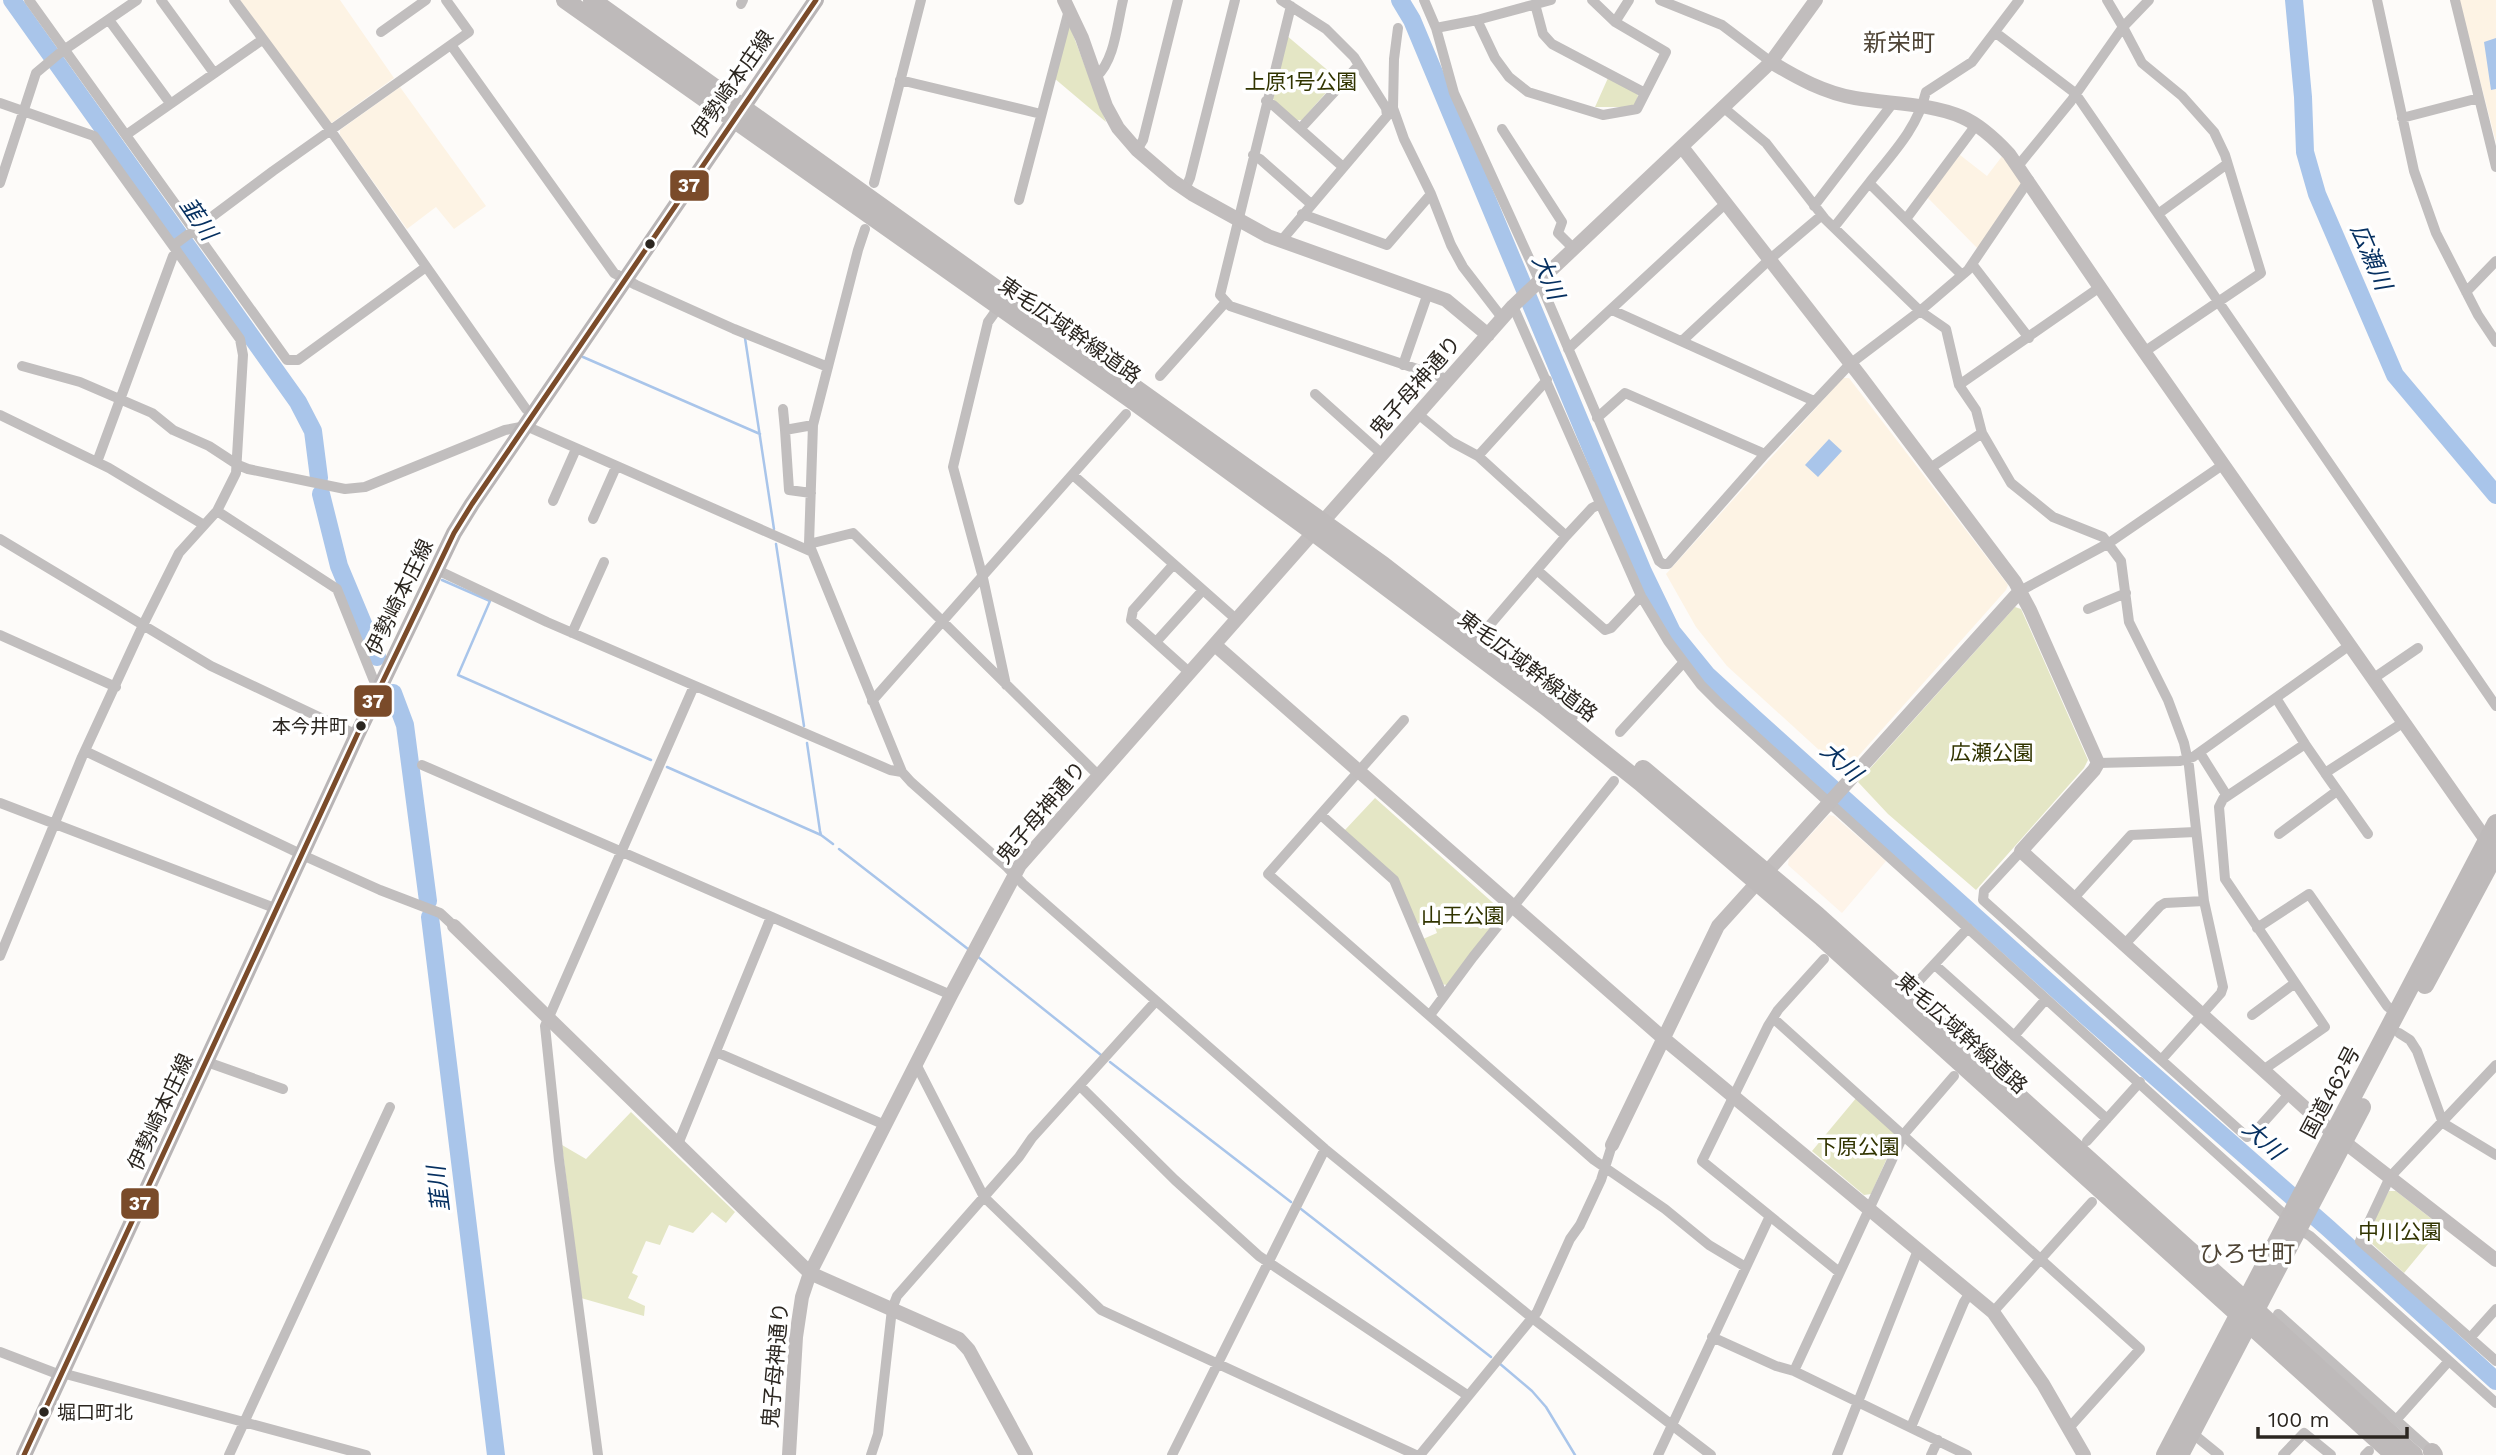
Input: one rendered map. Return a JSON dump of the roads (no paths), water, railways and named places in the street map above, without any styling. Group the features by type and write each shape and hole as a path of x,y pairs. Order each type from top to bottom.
{"highway":[{"name":"東毛広域幹線道路","path":"565,0 738,113 1318,527"},
{"name":"東毛広域幹線道路","path":"592,0 998,308 1318,527 1384,565 1553,697 1762,877 1822,938 2247,1312 2329,1378 2414,1455"},
{"name":"国道462号","path":"2180,1455 2247,1312 2294,1220 2399,1033 2494,851 2496,823"},
{"name":"国道462号","path":"2339,1138 2397,1014 2494,851"},
{"name":"東毛広域幹線道路","path":"2247,1312 2394,1455"},
{"name":"国道462号","path":"2165,1455 2247,1312"},
{"path":"2329,1378 2362,1388"}],"main road":[{"name":"伊勢崎本庄線","path":"24,1455 435,569 471,504 816,0"}],"street":[{"path":"29,0 62,51 126,135 191,232 282,354 291,361 298,360 426,267"},
{"path":"0,183 36,73 62,51 137,0"},
{"path":"161,0 214,73"},
{"path":"234,0 331,131 526,409 530,421 576,449 809,547 853,533 1099,776"},
{"path":"381,32 426,0"},
{"path":"97,463 176,246 191,232 469,32 446,0"},
{"path":"873,183 920,0"},
{"path":"1096,77 1108,61 1123,0"},
{"path":"1137,150 1143,140 1178,0"},
{"path":"1185,189 1235,0"},
{"path":"1424,0 1436,28 1454,93 1659,561 1663,564 1668,564 1765,454 1850,364 1962,275 2028,180"},
{"path":"1436,28 1551,0"},
{"path":"1477,20 1495,58 1509,77 1528,92 1603,115 1637,109 1666,52 1615,22 1592,0"},
{"path":"1615,22 1629,0"},
{"path":"1660,0 1722,26 1795,77 1825,90 1854,98 1955,115 1976,125 1997,141 2028,180 2144,352 2494,851"},
{"path":"1537,282 1771,62 1816,0"},
{"path":"1835,226 1911,132 1927,92 1972,62 2019,0"},
{"path":"2107,0 2142,62 2182,96 2211,128 2225,155 2261,273 2144,352"},
{"path":"2018,166 2123,27 2149,0"},
{"path":"2377,0 2414,171 2436,233 2466,292 2496,342"},
{"path":"2455,0 2496,167"},
{"path":"1447,379 1225,303 1220,295 1286,3 1326,29 1359,65 1389,108 1432,194 1451,245 1463,267 1503,319"},
{"path":"1535,4 1543,34 1552,44 1645,93"},
{"path":"1067,5 1112,118 1137,150 1185,189 1281,241 1454,304 1488,335"},
{"path":"1019,200 1067,5"},
{"path":"109,20 170,103"},
{"path":"1281,241 1387,116 1398,28"},
{"path":"1996,33 2075,93 2496,706"},
{"path":"126,135 262,40"},
{"path":"451,45 609,267 625,279 828,368"},
{"path":"1301,128 1359,65"},
{"path":"900,80 1041,114"},
{"path":"2402,118 2479,99"},
{"path":"1266,101 1301,128 1343,167"},
{"path":"0,103 94,136 176,246 242,345 238,465 230,486 217,511 179,553 143,625 85,751 0,956"},
{"path":"1814,206 1893,103"},
{"path":"1724,108 1766,143 1822,215 1920,311 1946,329 1959,385 1976,410 1982,433 2011,483 2053,517 2103,537 2123,566 2129,622 2168,700 2184,743 2204,901 2223,982 2221,993 2162,1059"},
{"path":"1906,219 1976,125"},
{"path":"1502,129 1562,222 1558,233 1573,248"},
{"path":"1682,147 1850,364 2020,591 2098,763"},
{"path":"1253,155 1311,204"},
{"path":"2158,214 2227,164"},
{"path":"1868,183 1962,275"},
{"path":"1302,214 1387,245 1432,194"},
{"path":"1568,349 1726,203"},
{"path":"1682,341 1822,215"},
{"path":"865,229 813,425 809,547 902,772 1156,1002 1325,1149 1531,1317 1711,1455"},
{"path":"2466,292 2496,261"},
{"path":"1972,264 2029,338"},
{"name":"鬼子母神通り","path":"789,1455 796,1337 802,1297 810,1273 1014,874 1447,379 1537,282"},
{"path":"1959,385 2100,287"},
{"path":"1403,365 1428,293"},
{"path":"1160,376 1225,303"},
{"path":"1515,304 1641,596 1683,663 1719,703 2496,1403"},
{"path":"998,308 987,326 953,467 983,578 1006,685"},
{"path":"1612,310 1814,401"},
{"path":"22,366 80,382 152,413 173,430 209,446 238,465 330,487 354,489 377,482 530,421"},
{"path":"1478,456 1547,380"},
{"path":"1597,418 1625,393 1765,454"},
{"path":"1315,394 1383,455"},
{"path":"783,410 789,490 811,493"},
{"path":"872,701 1126,414"},
{"path":"1418,414 1452,442 1478,456 1566,536"},
{"path":"0,415 97,463 204,525"},
{"path":"785,430 813,425"},
{"path":"1929,468 1982,433"},
{"path":"553,501 576,449"},
{"path":"916,1064 984,1197 1101,1310 1418,1455 1537,1312 1570,1238 1580,1225 1612,1145 1718,926 2020,591 2109,543 2224,464"},
{"path":"593,519 616,467"},
{"path":"1073,475 1237,620"},
{"path":"1488,627 1566,536 1592,508 1600,504"},
{"path":"217,511 337,589 378,691"},
{"path":"0,539 211,666 357,734"},
{"path":"572,633 604,562"},
{"path":"1173,565 1130,614 1131,620 1190,673"},
{"path":"435,569 572,633 890,770 902,772"},
{"path":"1537,570 1605,630 1611,628 1641,596"},
{"path":"1156,642 1203,590"},
{"path":"2088,609 2126,593"},
{"path":"0,635 116,687"},
{"path":"1215,645 1663,1038 1993,1312 2043,1384 2084,1455"},
{"path":"2289,1094 2253,1134 2247,1136 1983,900 1982,896 2098,763 2187,759 2200,753 2350,645"},
{"path":"2374,678 2418,648"},
{"path":"1620,732 1683,663"},
{"path":"598,1455 559,1160 545,1026 694,686"},
{"path":"2276,698 2368,834"},
{"path":"1404,720 1268,874 1604,1168 1665,1209 1709,1245 1744,1266"},
{"path":"2325,773 2404,722"},
{"path":"2263,1070 2325,1027 2224,878 2219,807 2227,796 2305,744"},
{"path":"85,751 380,890 440,913 810,1273 959,1339 969,1350 1026,1455"},
{"path":"2200,753 2227,796"},
{"path":"422,765 951,995"},
{"path":"1430,1015 1614,781"},
{"path":"2279,834 2337,791"},
{"path":"0,803 277,909"},
{"path":"1321,815 1394,880 1443,996"},
{"path":"2073,899 2131,835 2195,832"},
{"path":"2021,851 2339,1138 2496,1260"},
{"path":"2258,928 2309,894 2387,1006 2397,1014"},
{"path":"2124,945 2160,906 2204,901"},
{"path":"678,1144 771,917"},
{"path":"1915,985 1968,928"},
{"path":"1824,959 1773,1018 1702,1161 1769,1218 1839,1272"},
{"path":"1935,965 2107,1119"},
{"path":"2252,1015 2295,983"},
{"path":"2014,1036 2046,999"},
{"path":"871,1455 878,1434 891,1309 897,1296 1019,1157 1032,1138 1156,1002"},
{"path":"1773,1018 2140,1349 2069,1427"},
{"path":"2399,1033 2410,1040 2417,1051 2443,1123 2496,1155"},
{"path":"716,1052 885,1125"},
{"path":"207,1062 283,1089"},
{"path":"2496,1066 2390,1177 2360,1241 2496,1361"},
{"path":"1794,1371 1904,1134 1954,1076"},
{"path":"2087,1141 2140,1082"},
{"path":"1081,1087 1175,1180 1267,1262 1467,1395"},
{"path":"229,1455 390,1107"},
{"path":"1172,1455 1325,1149"},
{"path":"1993,1312 2092,1202"},
{"path":"1658,1455 1744,1266 1769,1218"},
{"path":"1838,1455 1918,1250"},
{"path":"1911,1427 1970,1293"},
{"path":"2470,1338 2496,1309"},
{"path":"2278,1314 2434,1454"},
{"path":"1712,1337 1776,1366 1794,1371 1967,1455"},
{"path":"0,1352 55,1373 366,1455"},
{"path":"2397,1419 2448,1362"},
{"path":"2192,1433 2219,1455"},
{"path":"2283,1455 2304,1433 2330,1455"},
{"path":"1931,1455 1938,1440"}],"water":[{"path":"2496,38 2496,89 2491,90 2484,42"},
{"path":"1829,439 1842,451 1818,477 1805,465"}],"waterway":[{"name":"韮川","path":"12,0 298,402 313,431 319,478"},
{"name":"大川","path":"1400,0 1412,20 1643,572 1672,632 1707,675 1755,719 2085,1015 2328,1228 2496,1381"},
{"name":"広瀬川","path":"2294,0 2305,152 2317,194 2395,375 2496,495"},
{"path":"745,338 774,529"},
{"path":"583,357 760,434"},
{"name":"韮川","path":"321,494 339,566 377,657"},
{"path":"776,544 804,726"},
{"path":"442,580 490,601 458,675 651,760"},
{"name":"韮川","path":"393,693 405,725 428,901"},
{"path":"807,743 821,835 833,844"},
{"path":"667,767 821,835"},
{"path":"839,849 968,949"},
{"name":"韮川","path":"430,917 496,1455"},
{"path":"977,956 1101,1055"},
{"path":"1110,1062 1291,1202"},
{"path":"1301,1209 1491,1357"},
{"path":"1499,1363 1532,1391 1546,1407 1575,1455"}],"place":[{"name":"本今井町","path":"361,726"},
{"name":"堀口町北","path":"44,1412"}],"district":[{"name":"新栄町","path":"1899,43"},
{"name":"ひろせ町","path":"2247,1254"}],"park label":[{"name":"上原1号公園","path":"1301,81"},
{"name":"広瀬公園","path":"1992,752"},
{"name":"山王公園","path":"1463,915"},
{"name":"下原公園","path":"1858,1146"},
{"name":"中川公園","path":"2400,1231"}]}
